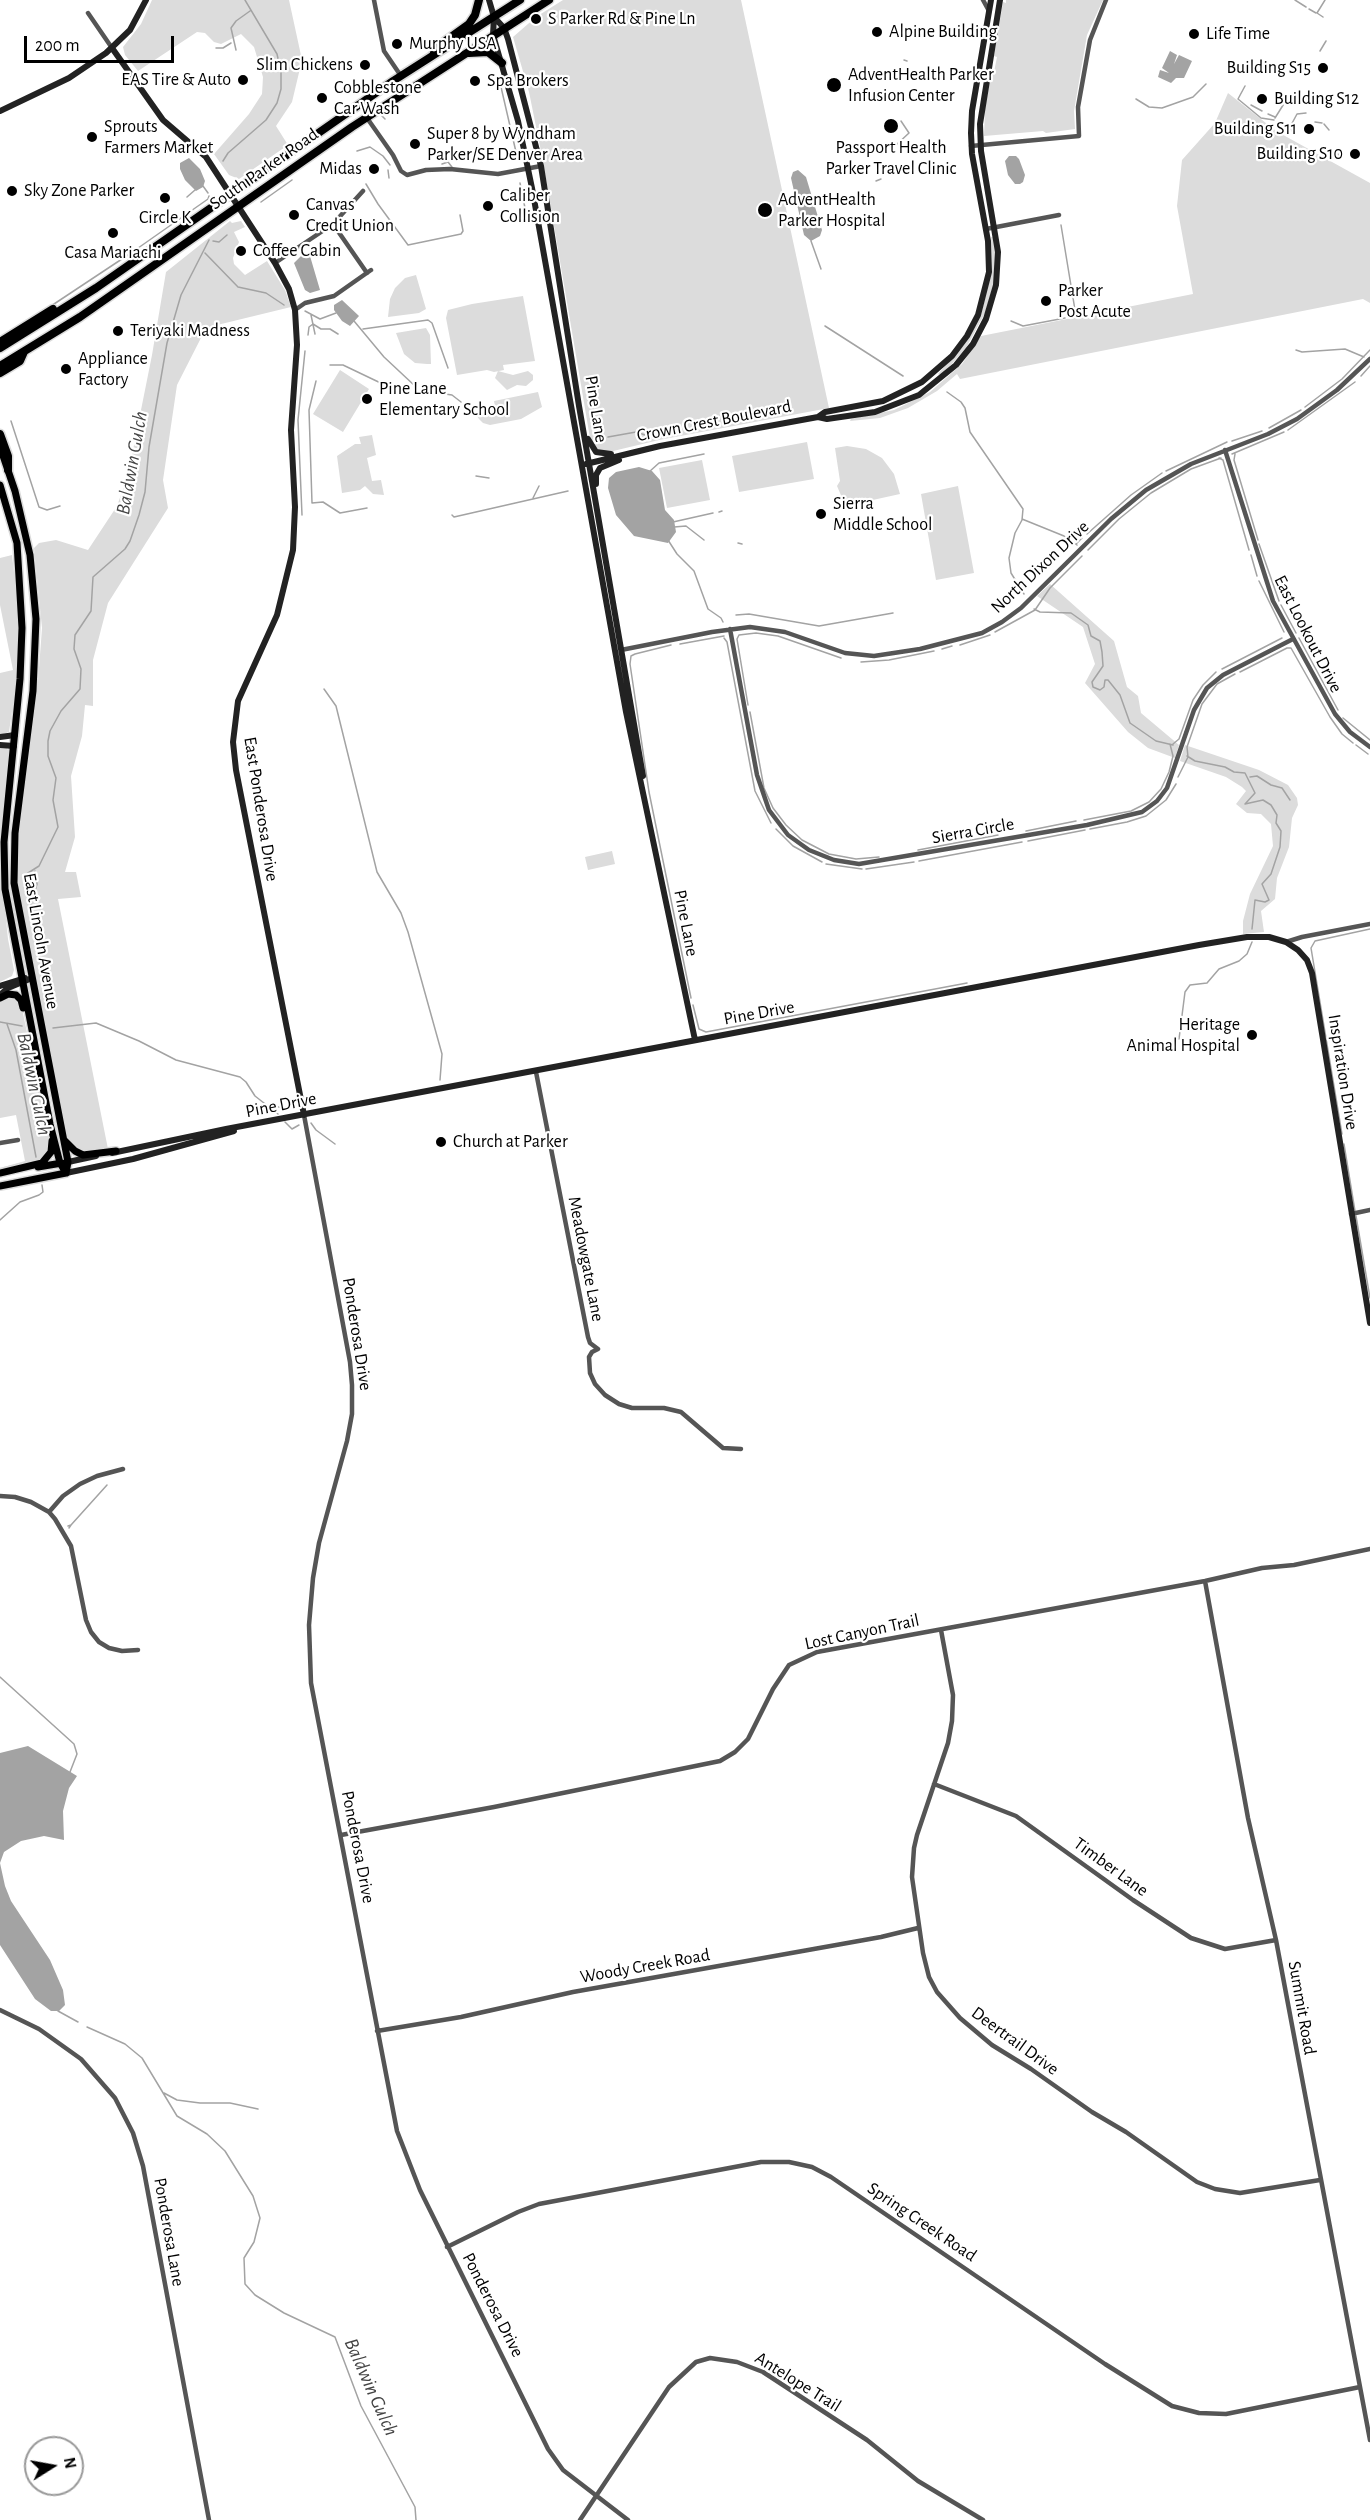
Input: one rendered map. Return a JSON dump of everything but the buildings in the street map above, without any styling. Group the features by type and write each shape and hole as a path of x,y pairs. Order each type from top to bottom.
{"highway":[{"path":"431,57 437,46 469,24 476,13 479,0"},
{"name":"South Parker Road","path":"0,348 68,306 401,76 520,0"},
{"name":"South Parker Road","path":"0,366 80,317 367,118 493,34 549,0"},
{"path":"463,54 487,51 494,54 502,63"},
{"path":"0,342 59,306 68,306"},
{"path":"0,373 20,361 24,352"},
{"path":"0,434 8,456 8,470"}],"main road":[{"path":"0,111 76,74 112,48 136,21 146,0"},
{"name":"Pine Lane","path":"489,0 494,17 493,34 528,168 586,464 648,812 695,1040"},
{"name":"Crown Crest Boulevard","path":"818,417 825,412 874,403 898,395 929,378 948,360 969,333 984,298 989,260 972,146 972,115 991,0"},
{"name":"Crown Crest Boulevard","path":"586,464 650,448 818,417 826,419 891,408 919,395 954,368 975,340 992,304 998,270 995,227 980,145 981,119 1000,0"},
{"name":"Pine Lane","path":"494,17 504,28 525,98 541,166 580,401 586,464 604,540 618,650"},
{"path":"112,48 161,118 201,152 239,207"},
{"name":"East Ponderosa Drive","path":"239,207 275,263 293,300 295,310 297,342 291,424 295,507 293,550 286,586 276,617 238,701 233,742 236,770 304,1115"},
{"path":"580,401 589,443 596,452 607,454 643,446 650,448 645,454 606,464 597,472 595,482 604,540"},
{"name":"East Lincoln Avenue","path":"0,447 30,555 35,604 34,686 13,858 16,900 63,1139 66,1173"},
{"name":"East Lincoln Avenue","path":"0,485 15,533 19,570 22,651 4,866 6,896 50,1124 64,1162"},
{"path":"0,737 15,735"},
{"path":"0,745 14,746"},
{"name":"Pine Drive","path":"0,1173 1236,938 1262,936 1286,942"},
{"name":"Inspiration Drive","path":"1286,942 1302,954 1312,973 1370,1323"},
{"path":"0,986 32,978"},
{"path":"0,996 8,988 22,981"},
{"path":"0,996 12,993 20,999 28,1031 33,1035"},
{"path":"0,1173 44,1161 53,1147 50,1124"},
{"name":"Pine Drive","path":"0,1186 146,1156 237,1129"},
{"path":"63,1139 74,1150 82,1154 116,1151"}],"street":[{"path":"374,0 384,51 401,76"},
{"path":"983,0 989,11"},
{"path":"972,146 1079,136 1078,107 1090,37 1107,0"},
{"path":"88,13 112,48"},
{"path":"980,63 989,65"},
{"path":"367,118 404,174 450,169 498,174 541,166"},
{"path":"275,263 333,224 363,191"},
{"path":"986,229 1059,214"},
{"path":"295,310 305,303 333,297 369,272 333,224"},
{"path":"293,300 305,303"},
{"name":"North Dixon Drive","path":"618,650 750,627 775,630 845,653 874,656 912,651 977,634 998,624 1021,608 1111,519 1146,490 1186,466 1273,431 1302,415 1337,390 1370,359"},
{"name":"East Lookout Drive","path":"1225,450 1267,586 1293,639 1337,718 1350,732 1370,747"},
{"name":"Sierra Circle","path":"730,629 756,775 767,807 788,835 809,850 837,861 859,864 1126,818 1142,812 1157,801 1167,788 1192,713 1208,688 1226,673 1293,639"},
{"path":"1286,942 1302,936 1370,924"},
{"name":"Meadowgate Lane","path":"536,1072 588,1337 590,1343 598,1349 591,1352 589,1357 594,1384 619,1404 632,1408 664,1408 681,1412 723,1448 741,1449"},
{"name":"Ponderosa Drive","path":"304,1115 350,1362 352,1385 347,1441 317,1553 309,1625 312,1695 403,2150 447,2247 548,2450 563,2470 628,2520"},
{"path":"0,1143 18,1140"},
{"path":"1351,1214 1370,1210"},
{"path":"49,1512 63,1496 80,1484 123,1469"},
{"path":"0,1496 23,1499 49,1512 63,1529 71,1546 86,1620 91,1632 99,1642 109,1648 122,1651 138,1650"},
{"name":"Lost Canyon Trail","path":"341,1835 709,1764 729,1756 748,1739 779,1678 789,1665 808,1655 1370,1549"},
{"name":"Summit Road","path":"1205,1581 1248,1818 1276,1940 1370,2440"},
{"name":"Deertrail Drive","path":"941,1630 953,1710 948,1743 914,1848 912,1893 926,1968 933,1985 967,2026 1006,2055 1126,2132 1187,2176 1215,2189 1240,2193 1320,2180"},
{"name":"Timber Lane","path":"934,1784 1023,1820 1130,1898 1191,1938 1226,1949 1276,1940"},
{"name":"Woody Creek Road","path":"378,2031 461,2018 573,1992 881,1937 918,1928"},
{"name":"Ponderosa Lane","path":"0,2010 39,2028 81,2059 115,2098 133,2133 143,2166 209,2520"},
{"name":"Spring Creek Road","path":"447,2247 539,2204 752,2163 771,2160 789,2162 812,2167 831,2177 1105,2364 1163,2401 1182,2409 1210,2414 1232,2414 1360,2387"},
{"name":"Antelope Trail","path":"580,2520 669,2387 696,2362 706,2358 747,2364 763,2372 867,2440 918,2481 983,2520"}],"shaded area":[{"path":"152,0 289,0 302,60 292,102 276,126 288,145 239,179 229,175 214,154 249,114 262,94 263,77 254,47 241,34 221,44 214,42 205,33 197,32 138,71 125,55 123,47 141,24"},
{"path":"563,0 741,0 829,408 659,440 609,452 597,450 590,438 543,161 529,92 513,37 536,17"},
{"path":"1006,0 1103,0 1087,35 1074,111 1075,129 984,136 985,108 991,74 994,72 997,57 994,56 1003,2 1006,3"},
{"path":"1170,51 1177,55 1174,64 1179,55 1192,61 1184,78 1176,78 1171,83 1158,77 1160,70 1169,73 1162,68"},
{"path":"1228,93 1276,131 1370,183 1370,303 1363,299 960,379 957,374 937,391 908,408 880,418 850,421 894,410 930,392 962,364 981,336 1193,294 1177,206 1182,160 1215,123"},
{"path":"1009,156 1016,156 1019,159 1025,175 1020,184 1015,184 1008,175 1005,161"},
{"path":"189,158 200,169 205,181 203,187 196,191 185,180 180,169 180,163"},
{"path":"798,170 806,177 822,230 820,236 811,241 804,235 791,178 793,172"},
{"path":"230,221 232,223 241,221 245,227 234,232 239,242 233,258 234,264 245,275 267,261 285,290 291,307 213,326 203,334 177,385 163,480 168,508 108,603 93,660 93,706 85,705 82,736 71,776 75,837 65,872 76,872 81,897 58,899 108,1149 88,1153 80,1151 66,1136 17,879 19,826 28,745 37,695 42,628 34,548 39,543 56,540 88,550 117,506 128,475 166,272"},
{"path":"991,237 994,237 996,256 994,282 985,313 966,348 941,376 938,374 964,345 981,315 992,271"},
{"path":"303,254 310,256 320,290 310,293 305,290 294,263"},
{"path":"416,275 426,309 419,313 388,317 390,299 395,288 405,278"},
{"path":"523,296 535,361 503,365 504,370 494,372 487,370 457,375 446,318 448,310"},
{"path":"342,300 359,316 350,326 342,321 334,310 334,305"},
{"path":"426,328 430,335 431,364 415,363 404,354 396,333"},
{"path":"340,370 369,389 343,432 313,414"},
{"path":"498,371 513,375 528,371 533,375 533,380 526,386 517,385 507,390 495,378"},
{"path":"538,392 542,407 521,419 490,425 483,423 477,416 496,412 494,401"},
{"path":"372,435 376,455 367,458 372,481 381,480 384,495 373,494 365,486 360,490 342,493 337,456 355,444 361,444 359,437"},
{"path":"807,442 814,479 739,492 732,456"},
{"path":"847,446 866,449 882,458 894,474 900,494 850,504 843,500 837,486 840,481 835,448"},
{"path":"702,460 710,500 667,508 659,468"},
{"path":"639,467 652,471 660,480 665,510 674,520 676,532 668,543 634,536 616,515 608,488 609,478 616,472"},
{"path":"958,486 974,573 936,580 921,494"},
{"path":"12,555 18,607 17,677 9,732 0,735 0,673 13,670 0,605 0,558"},
{"path":"1050,584 1114,641 1127,687 1138,696 1141,713 1179,745 1175,758 1148,748 1128,732 1085,683 1095,664 1083,627 1037,596"},
{"path":"1185,745 1259,770 1288,785 1297,798 1298,805 1292,818 1289,847 1277,878 1275,899 1261,911 1264,932 1243,934 1243,921 1250,894 1273,846 1271,824 1261,814 1247,813 1236,804 1246,791 1242,787 1226,777 1180,761"},
{"path":"0,748 7,748 10,754 0,862"},
{"path":"612,851 615,864 588,870 585,857"},
{"path":"0,862 8,939 14,970 12,976 0,982"},
{"path":"5,997 14,997 21,1004 50,1149 36,1163 0,1168 25,1161 16,1115 0,1118 0,1002"},
{"path":"28,1746 77,1776 69,1788 63,1811 64,1840 44,1836 21,1841 4,1852 0,1863 0,1753"},
{"path":"0,1863 11,1901 50,1960 63,1990 65,2005 59,2011 51,2011 35,1999 0,1945"}],"waterway":[{"name":"Baldwin Gulch","path":"223,161 228,153 266,120 277,103 281,89 281,72 277,54 245,0"},
{"path":"1295,0 1306,7"},
{"path":"1323,17 1317,13 1325,0"},
{"path":"1309,9 1316,13"},
{"path":"236,50 231,28 236,21 250,11"},
{"path":"1320,51 1326,41"},
{"path":"216,48 223,48 231,43"},
{"path":"1136,99 1149,107 1162,108 1193,97 1206,84"},
{"path":"1245,86 1238,99 1261,118 1274,120"},
{"path":"501,87 516,152"},
{"path":"1275,118 1285,102"},
{"path":"1251,105 1262,111"},
{"path":"1293,133 1290,127 1297,114 1306,113"},
{"path":"1268,114 1275,117"},
{"path":"382,116 385,119"},
{"path":"895,146 909,133 901,121"},
{"path":"1315,122 1322,123"},
{"path":"1324,124 1329,130"},
{"path":"357,151 370,147 383,156 390,165"},
{"path":"1338,154 1341,159"},
{"path":"442,164 448,162 452,167"},
{"path":"388,170 389,178"},
{"path":"876,181 881,179"},
{"path":"261,202 292,180"},
{"path":"520,183 528,223"},
{"path":"366,184 408,245 461,234 463,231 460,215"},
{"path":"203,186 208,193"},
{"path":"187,197 195,190"},
{"path":"51,306 131,253 208,199 209,196"},
{"path":"1061,225 1075,310"},
{"path":"213,241 219,242 227,235"},
{"name":"Baldwin Gulch","path":"28,873 39,866 58,827 53,800 56,778 48,756 48,741 50,731 61,711 80,689 81,669 74,649 75,635 91,611 93,577 125,549 139,515 145,492 149,447 167,343 181,295 209,240"},
{"path":"811,241 821,269"},
{"path":"205,253 238,287 266,293 284,305"},
{"path":"305,311 320,319 336,313"},
{"path":"311,315 315,334"},
{"path":"1011,321 1023,326 1065,318"},
{"path":"363,329 428,320 432,323 448,368"},
{"path":"354,321 384,357 415,386"},
{"path":"308,335 309,327 313,324 338,334"},
{"path":"825,326 903,376"},
{"path":"1296,350 1302,352 1345,349 1364,357"},
{"path":"1305,407 1342,379 1370,350"},
{"path":"302,515 298,420 305,351"},
{"path":"330,365 343,365 389,387"},
{"path":"1361,376 1370,366"},
{"path":"316,381 309,410 312,503 323,502 340,513 367,508"},
{"path":"1288,430 1355,382"},
{"path":"431,392 452,395 461,402"},
{"path":"947,392 961,402 965,408 970,432 1023,509 1022,520 1015,533 1009,558 1011,573 1024,594"},
{"path":"1269,428 1301,410"},
{"path":"11,421 39,507 47,510 60,506"},
{"path":"1232,441 1262,431"},
{"path":"608,437 636,432 645,435 652,434"},
{"path":"1232,454 1284,432"},
{"path":"595,439 602,438"},
{"path":"1166,471 1227,442"},
{"path":"649,472 659,463 704,454"},
{"path":"1235,454 1234,460 1258,540"},
{"path":"1219,458 1223,460 1249,550"},
{"path":"1088,550 1119,519 1151,493 1191,469 1221,458"},
{"path":"1087,534 1131,495 1162,473"},
{"path":"476,476 489,478"},
{"path":"533,498 539,486"},
{"path":"452,515 454,517 568,491"},
{"path":"673,522 713,513"},
{"path":"1022,519 1064,536 1077,545"},
{"path":"674,527 686,526 704,540"},
{"path":"1076,544 1082,538"},
{"path":"668,540 677,554 694,571 708,609 723,622"},
{"path":"738,543 742,544"},
{"path":"1259,544 1279,601"},
{"path":"1251,555 1257,576"},
{"path":"995,632 1035,610 1050,588 1082,556"},
{"path":"1259,581 1284,632"},
{"path":"1281,605 1296,633"},
{"path":"1034,609 1040,612 1071,613 1088,625 1091,636 1100,641 1102,652 1103,666 1092,682 1093,687 1100,690 1104,687 1105,680 1108,680 1120,695 1130,723 1156,741 1173,745"},
{"path":"736,615 749,614 819,626 893,613"},
{"path":"739,635 756,633 778,636 841,658"},
{"path":"739,635 737,639 748,705"},
{"path":"960,645 990,635"},
{"path":"680,644 724,636"},
{"path":"724,638 727,642 755,791 771,823"},
{"path":"1222,669 1282,638"},
{"path":"1299,638 1338,710"},
{"path":"671,645 635,654 631,656 630,664 649,792 691,998"},
{"path":"942,649 952,646"},
{"path":"1240,672 1291,648 1330,717 1342,734 1353,743"},
{"path":"861,662 889,660 934,651"},
{"path":"1173,744 1179,739 1193,700 1216,672"},
{"path":"1178,777 1188,757 1187,747 1202,704 1217,684 1235,674"},
{"path":"324,689 336,706 377,872 401,913 408,932 442,1054 440,1080"},
{"path":"750,712 764,788 773,808 786,825 802,840 829,854 856,859 879,857"},
{"path":"1343,718 1370,740"},
{"path":"1084,820 1131,811 1149,802 1161,789 1169,772 1173,756 1170,744"},
{"path":"1356,745 1368,754"},
{"path":"1187,756 1195,761 1245,773 1255,793 1245,804 1263,800 1271,805 1277,815 1276,823 1281,831 1280,847 1271,874 1262,884 1269,900 1265,902 1255,900 1252,929"},
{"path":"1250,777 1257,776 1271,785 1282,788 1290,800"},
{"path":"1090,829 1146,816 1166,800 1176,784"},
{"path":"1026,831 1076,821"},
{"path":"776,829 793,846 822,862"},
{"path":"1028,841 1085,830"},
{"path":"918,850 998,835"},
{"path":"919,861 1022,842"},
{"path":"866,869 914,862"},
{"path":"826,864 862,869"},
{"path":"30,908 37,884 35,871"},
{"path":"1342,1134 1311,948 1315,941 1370,929"},
{"path":"1179,1039 1185,992 1190,985 1207,983 1219,969 1239,961 1247,954 1252,942"},
{"path":"693,1005 699,1029 706,1032 967,983"},
{"name":"Baldwin Gulch","path":"0,1022 22,1026"},
{"path":"53,1028 96,1023 176,1060 240,1077 255,1096 278,1114"},
{"name":"Baldwin Gulch","path":"7,1024 16,1050 36,1157"},
{"path":"268,1105 284,1108 298,1102"},
{"path":"285,1122 292,1129 299,1125"},
{"path":"311,1123 316,1130 335,1144"},
{"path":"1344,1144 1355,1211"},
{"name":"Baldwin Gulch","path":"0,1220 20,1202 43,1192 42,1185"},
{"path":"1356,1216 1370,1298"},
{"path":"71,1525 107,1485"},
{"path":"68,1526 71,1525 69,1528"},
{"path":"0,1677 74,1744 77,1754 70,1772"},
{"name":"Baldwin Gulch","path":"58,2011 78,2022"},
{"name":"Baldwin Gulch","path":"87,2027 125,2044 142,2058 177,2116 207,2134 225,2151 253,2196 260,2218 254,2242 244,2258 245,2284 255,2295 284,2313 335,2337 361,2406 415,2507 416,2520"},
{"path":"164,2093 177,2100 230,2103 258,2109"}],"place":[{"name":"S Parker Rd & Pine Ln","path":"536,19"},
{"name":"Alpine Building","path":"877,32"},
{"name":"Life Time","path":"1194,34"},
{"name":"Murphy USA","path":"397,44"},
{"name":"Slim Chickens","path":"365,65"},
{"name":"Building S15","path":"1323,68"},
{"name":"EAS Tire & Auto","path":"243,80"},
{"name":"Spa Brokers","path":"475,81"},
{"name":"AdventHealth Parker Infusion Center","path":"834,85"},
{"name":"Cobblestone Car Wash","path":"322,98"},
{"name":"Building S12","path":"1262,99"},
{"name":"Passport Health Parker Travel Clinic","path":"891,126"},
{"name":"Building S11","path":"1309,129"},
{"name":"Sprouts Farmers Market","path":"92,137"},
{"name":"Super 8 by Wyndham Parker/SE Denver Area","path":"415,144"},
{"name":"Building S10","path":"1355,154"},
{"name":"Midas","path":"374,169"},
{"name":"Sky Zone Parker","path":"12,191"},
{"name":"Circle K","path":"165,198"},
{"name":"Caliber Collision","path":"488,206"},
{"name":"AdventHealth Parker Hospital","path":"765,210"},
{"name":"Canvas Credit Union","path":"294,215"},
{"name":"Casa Mariachi","path":"113,233"},
{"name":"Coffee Cabin","path":"241,251"},
{"name":"Parker Post Acute","path":"1046,301"},
{"name":"Teriyaki Madness","path":"118,331"},
{"name":"Appliance Factory","path":"66,369"},
{"name":"Pine Lane Elementary School","path":"367,399"},
{"name":"Sierra Middle School","path":"821,514"},
{"name":"Heritage Animal Hospital","path":"1252,1035"},
{"name":"Church at Parker","path":"441,1142"}]}
